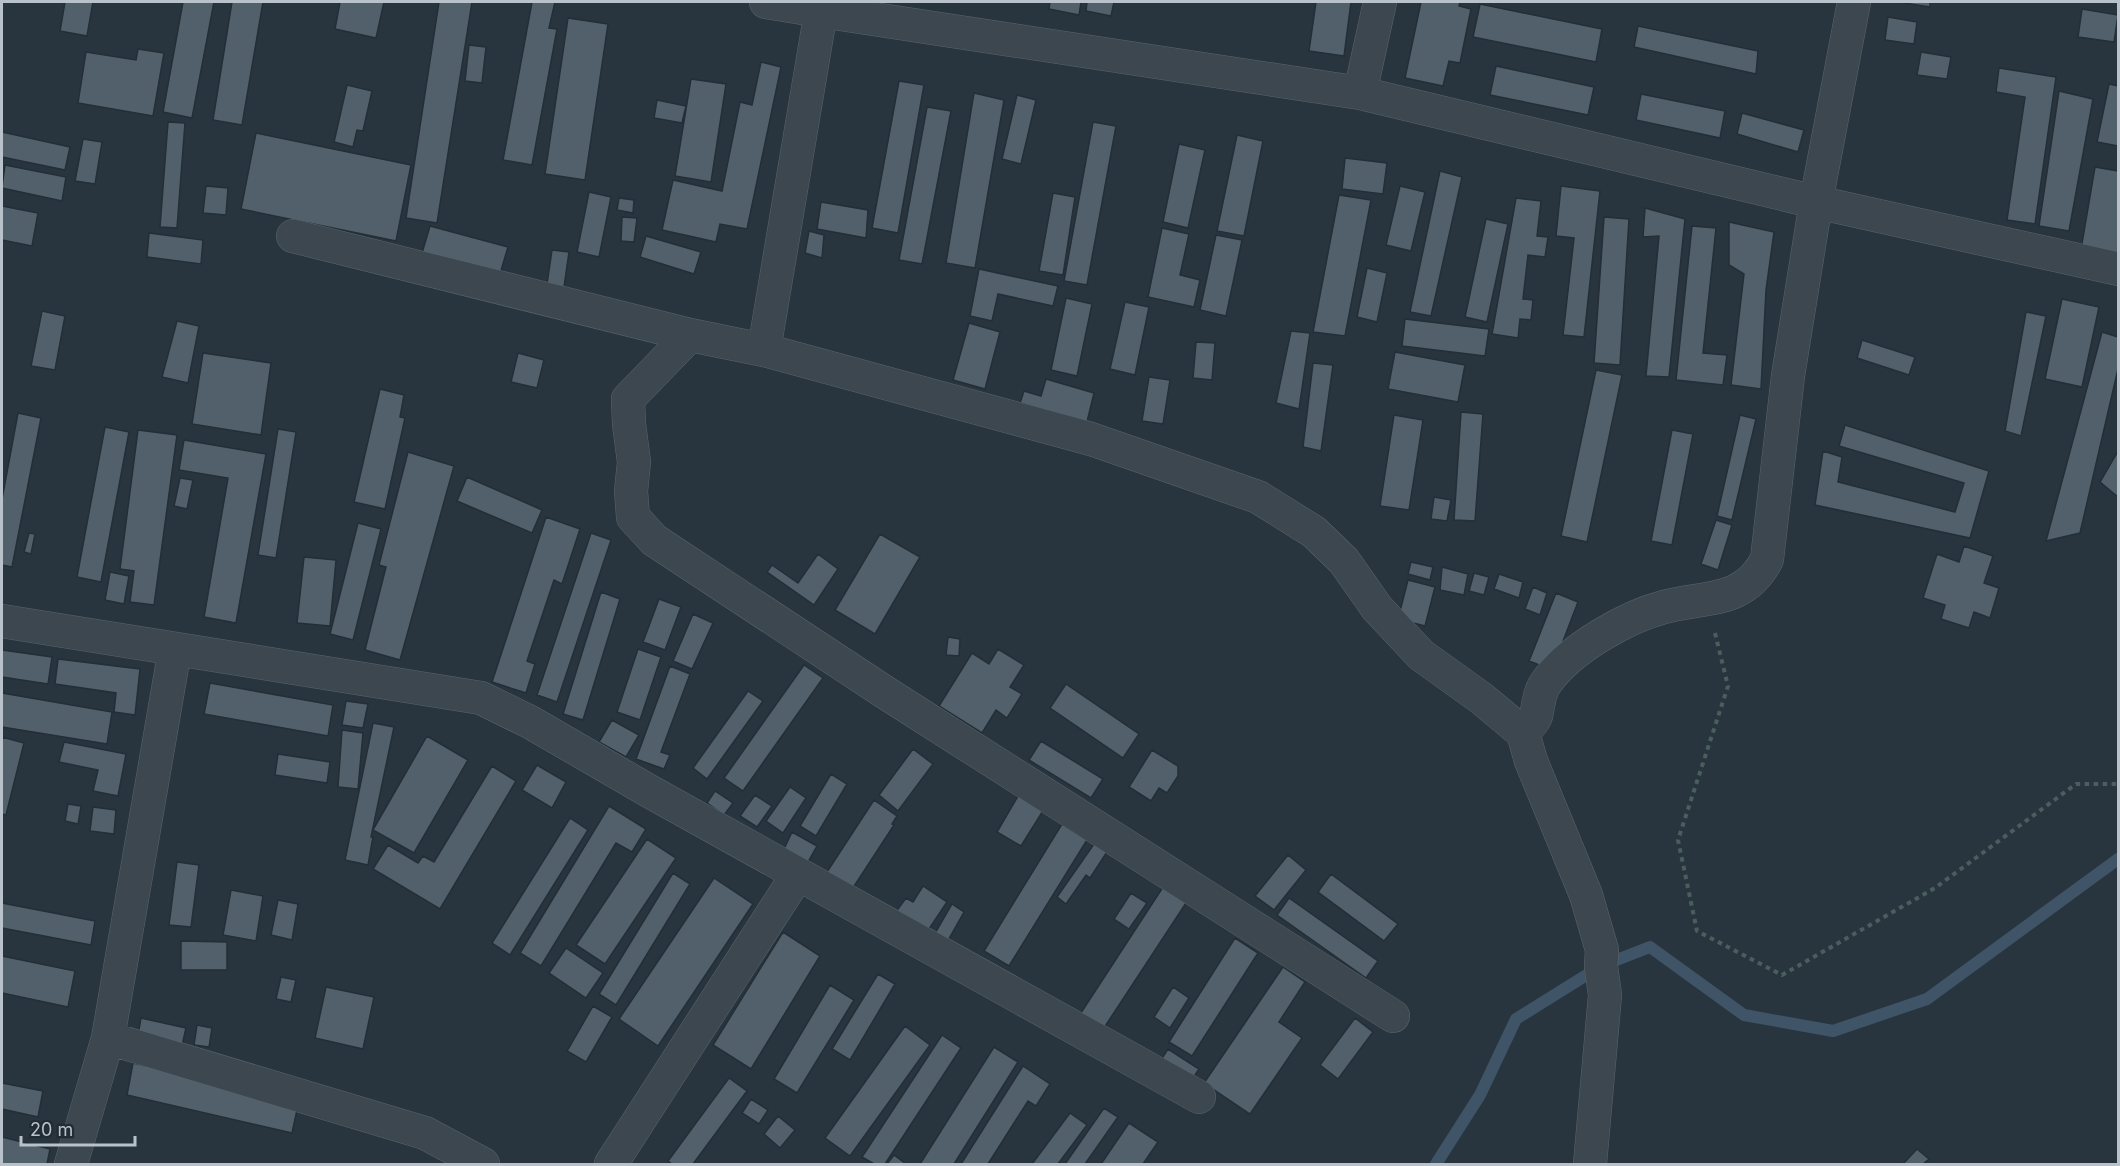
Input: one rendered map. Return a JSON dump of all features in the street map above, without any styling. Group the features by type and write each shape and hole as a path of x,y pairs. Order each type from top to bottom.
{"street":[{"path":"766,2 1360,93 1816,202 2118,270"},
{"path":"1360,93 1380,2"},
{"path":"1523,733 1536,717 1539,698 1548,680 1588,642 1624,622 1664,607 1707,600 1732,593 1749,585 1767,560 1788,376 1816,202 1854,2"},
{"path":"764,350 821,11"},
{"path":"293,236 690,335 764,350 1091,439 1258,497 1314,532 1344,561 1377,608 1421,654 1481,698 1523,733 1531,761 1586,896 1602,950 1601,966 1605,995 1590,1164"},
{"path":"690,335 628,399 634,462 631,491 633,517 654,540 886,693 1393,1016"},
{"path":"2,621 481,698 530,722 1199,1097"},
{"path":"71,1164 108,1038 175,649"},
{"path":"611,1164 798,874"},
{"path":"108,1038 425,1133 483,1164"}],"path":[{"path":"1707,600 1728,686 1678,840 1697,931 1782,975 1935,888 2076,784 2118,784"}],"building":[{"path":"65,2 93,2 87,36 60,31"},
{"path":"183,2 214,2 192,118 163,112"},
{"path":"232,2 263,2 242,125 213,120"},
{"path":"340,2 384,2 376,38 335,29"},
{"path":"439,2 472,2 437,223 406,218"},
{"path":"532,2 555,2 549,28 557,29 532,165 503,160"},
{"path":"1050,2 1081,2 1079,15 1049,9"},
{"path":"1087,2 1114,2 1111,16 1086,11"},
{"path":"1316,2 1351,2 1344,56 1309,51"},
{"path":"1421,2 1460,2 1459,6 1471,9 1460,63 1449,61 1443,86 1405,78"},
{"path":"1930,2 1930,7 1904,3"},
{"path":"1480,4 1602,29 1596,62 1473,37"},
{"path":"2082,9 2118,15 2114,42 2078,37"},
{"path":"1888,17 1917,22 1914,44 1885,40"},
{"path":"568,18 608,24 585,180 545,174"},
{"path":"1638,26 1758,51 1756,74 1634,47"},
{"path":"469,45 486,47 482,83 465,81"},
{"path":"138,49 164,53 153,116 78,103 86,52 136,60"},
{"path":"1921,52 1951,57 1947,79 1917,75"},
{"path":"761,62 781,67 747,229 720,224 716,242 662,230 673,180 722,191 740,102 752,105"},
{"path":"1496,66 1594,87 1588,115 1490,95"},
{"path":"1999,68 2056,77 2035,224 2007,220 2025,97 1996,92"},
{"path":"691,79 726,84 711,182 675,176"},
{"path":"899,81 924,85 898,233 872,228"},
{"path":"2109,84 2118,86 2118,146 2097,142"},
{"path":"347,85 372,91 363,131 357,130 353,147 334,142"},
{"path":"2059,91 2093,99 2069,231 2039,226"},
{"path":"974,93 1004,100 975,268 946,263"},
{"path":"1641,94 1725,111 1720,138 1636,120"},
{"path":"1017,95 1036,100 1021,164 1002,159"},
{"path":"657,100 686,106 682,123 654,118"},
{"path":"927,107 951,111 922,264 899,260"},
{"path":"1742,113 1804,130 1798,152 1737,134"},
{"path":"168,122 185,123 177,228 160,227"},
{"path":"1093,122 1116,126 1087,285 1064,281"},
{"path":"2,132 70,147 65,170 2,157"},
{"path":"256,133 411,165 396,241 241,209"},
{"path":"1237,135 1263,141 1244,236 1217,231"},
{"path":"83,139 102,142 95,184 75,181"},
{"path":"1179,144 1205,150 1188,228 1163,222"},
{"path":"1345,158 1387,163 1383,194 1342,189"},
{"path":"5,165 66,177 62,201 2,188"},
{"path":"2095,167 2118,171 2118,256 2081,249"},
{"path":"1440,171 1462,177 1431,316 1410,312"},
{"path":"206,186 228,188 226,215 203,213"},
{"path":"1400,186 1425,192 1411,251 1386,245"},
{"path":"1561,186 1600,191 1584,337 1563,335 1574,238 1556,236"},
{"path":"589,192 611,197 599,257 577,252"},
{"path":"1053,193 1075,197 1063,275 1039,271"},
{"path":"1339,195 1371,200 1345,336 1313,332"},
{"path":"619,198 634,200 633,213 617,210"},
{"path":"1516,198 1541,201 1537,236 1548,237 1545,257 1528,255 1523,299 1533,300 1531,320 1520,319 1518,338 1492,334"},
{"path":"821,202 868,210 866,238 817,229"},
{"path":"2,206 38,213 32,246 2,240"},
{"path":"1645,208 1685,219 1669,377 1646,376 1659,236 1643,237"},
{"path":"622,217 637,218 634,242 621,241"},
{"path":"1604,217 1629,219 1620,365 1594,363"},
{"path":"1486,219 1508,224 1487,322 1465,317"},
{"path":"1729,222 1774,232 1766,290 1761,389 1731,385 1744,274 1729,265"},
{"path":"430,226 508,247 500,274 422,253"},
{"path":"1692,226 1716,228 1703,353 1727,355 1723,385 1676,380"},
{"path":"1162,228 1189,234 1180,275 1200,280 1194,307 1148,297"},
{"path":"809,231 824,235 822,258 805,253"},
{"path":"149,233 203,240 201,264 147,257"},
{"path":"1216,235 1242,240 1226,316 1200,310"},
{"path":"646,236 701,252 694,274 640,257"},
{"path":"552,250 569,252 564,287 547,284"},
{"path":"1367,268 1387,273 1377,322 1357,317"},
{"path":"979,269 1058,286 1053,306 998,294 992,321 970,316"},
{"path":"1066,298 1092,304 1077,376 1051,370"},
{"path":"2062,299 2099,307 2082,387 2045,379"},
{"path":"1125,302 1149,307 1135,375 1110,369"},
{"path":"42,311 65,316 55,370 31,366"},
{"path":"2026,312 2046,316 2021,436 2005,431"},
{"path":"1405,319 1489,329 1485,356 1402,346"},
{"path":"177,321 199,326 188,383 162,377"},
{"path":"969,323 1000,332 985,389 953,380"},
{"path":"1291,331 1310,333 1299,409 1276,403"},
{"path":"2102,332 2118,337 2118,369 2080,533 2046,541"},
{"path":"1862,340 1915,357 1909,375 1857,358"},
{"path":"1196,342 1215,343 1212,380 1193,378"},
{"path":"1395,352 1465,365 1458,402 1388,389"},
{"path":"203,353 271,363 261,435 192,424"},
{"path":"518,353 544,360 537,388 511,382"},
{"path":"1313,363 1333,365 1321,451 1303,447"},
{"path":"1596,370 1622,375 1587,542 1561,536"},
{"path":"1149,377 1170,380 1163,424 1142,421"},
{"path":"1046,379 1094,393 1087,422 1020,403 1024,391 1041,396"},
{"path":"380,389 404,395 400,417 405,418 385,509 354,502"},
{"path":"1461,412 1483,414 1475,521 1454,520"},
{"path":"18,413 41,418 12,567 2,565 2,499"},
{"path":"1394,415 1423,420 1409,510 1380,506"},
{"path":"1740,415 1756,419 1732,520 1717,516"},
{"path":"1845,425 1989,471 1970,538 1815,505 1823,451 1842,457 1838,482 1955,512 1964,483 1839,446"},
{"path":"105,427 129,432 101,582 77,577"},
{"path":"278,429 296,432 276,558 258,555"},
{"path":"138,430 177,435 154,605 130,602 134,571 120,569"},
{"path":"1672,430 1693,434 1672,545 1651,541"},
{"path":"184,440 266,454 236,623 204,617 228,478 179,470"},
{"path":"2118,451 2118,497 2100,482"},
{"path":"408,452 454,466 400,660 365,650 386,567 379,565"},
{"path":"467,477 542,510 532,533 457,501"},
{"path":"180,478 193,480 187,509 174,506"},
{"path":"1434,497 1451,500 1447,521 1431,519"},
{"path":"546,517 580,529 562,584 554,580 527,661 535,664 526,693 492,682"},
{"path":"1716,520 1732,525 1718,570 1701,564"},
{"path":"358,523 381,529 353,640 330,634"},
{"path":"29,533 35,534 31,554 24,552"},
{"path":"591,533 611,540 557,702 537,695"},
{"path":"880,534 920,557 875,634 835,610"},
{"path":"1964,546 1993,556 1984,583 1999,588 1990,618 1974,612 1969,628 1941,619 1945,605 1923,598 1937,554 1959,562"},
{"path":"818,554 838,569 814,605 767,572 772,565 798,583"},
{"path":"304,557 336,560 330,626 297,623"},
{"path":"1411,562 1433,567 1430,580 1408,574"},
{"path":"1442,567 1468,574 1464,595 1440,590"},
{"path":"110,572 129,576 124,604 105,600"},
{"path":"1474,573 1489,577 1484,595 1469,591"},
{"path":"1499,574 1523,582 1519,598 1494,589"},
{"path":"1408,580 1435,587 1425,626 1398,619"},
{"path":"1533,587 1547,593 1540,615 1525,609"},
{"path":"601,592 620,599 583,720 563,714"},
{"path":"1556,593 1578,602 1552,670 1529,661"},
{"path":"659,599 681,607 665,650 643,642"},
{"path":"693,614 713,623 692,669 673,661"},
{"path":"948,637 960,639 959,656 946,655"},
{"path":"638,649 661,657 640,720 617,712"},
{"path":"998,649 1024,665 1010,687 1022,694 1007,718 996,710 982,733 939,706 972,653 989,664"},
{"path":"2,650 52,657 48,684 2,677"},
{"path":"58,659 140,669 135,715 114,712 116,693 55,684"},
{"path":"804,665 823,678 743,791 724,778"},
{"path":"670,666 690,674 661,752 670,755 664,769 636,759"},
{"path":"210,683 333,705 328,736 204,714"},
{"path":"1066,684 1139,734 1123,758 1050,708"},
{"path":"748,691 763,701 707,779 693,768"},
{"path":"2,693 112,712 107,744 2,727"},
{"path":"346,701 368,704 363,728 342,725"},
{"path":"612,720 639,735 626,757 599,742"},
{"path":"373,723 394,727 371,837 373,837 368,865 345,860"},
{"path":"342,730 363,733 358,789 338,787"},
{"path":"427,736 468,760 414,853 373,830"},
{"path":"2,737 24,743 6,815 2,814"},
{"path":"1041,741 1103,779 1091,798 1029,760"},
{"path":"64,742 126,754 118,796 93,791 98,770 59,762"},
{"path":"913,749 933,764 898,811 879,795"},
{"path":"1152,750 1178,766 1178,776 1167,793 1159,788 1151,801 1129,787"},
{"path":"278,754 330,762 327,783 275,775"},
{"path":"537,765 566,782 552,808 522,790"},
{"path":"492,766 516,781 440,909 373,869 388,845 418,863 423,856 434,862"},
{"path":"831,774 847,784 816,836 800,826"},
{"path":"790,787 806,798 783,833 766,821"},
{"path":"715,791 733,803 724,815 707,803"},
{"path":"1021,791 1046,806 1021,846 997,832"},
{"path":"755,795 772,806 757,827 740,816"},
{"path":"874,800 897,816 892,824 894,825 849,894 823,878"},
{"path":"68,804 81,806 78,824 65,821"},
{"path":"609,806 646,829 632,852 616,843 541,966 520,953"},
{"path":"93,807 116,810 114,834 90,831"},
{"path":"570,818 588,830 510,955 492,943"},
{"path":"1062,824 1087,840 1009,966 984,951"},
{"path":"792,832 817,846 808,862 784,849"},
{"path":"647,839 676,858 605,964 576,945"},
{"path":"1094,844 1107,852 1090,878 1086,875 1066,904 1057,897"},
{"path":"1288,855 1306,870 1274,910 1255,896"},
{"path":"177,862 199,865 191,927 169,925"},
{"path":"673,873 690,884 616,1005 599,994"},
{"path":"1331,874 1398,924 1384,941 1318,892"},
{"path":"714,878 753,904 658,1046 619,1019"},
{"path":"1165,884 1188,900 1100,1034 1077,1019"},
{"path":"923,886 947,902 921,941 890,920 906,898 913,902"},
{"path":"231,890 263,896 256,941 223,935"},
{"path":"1131,893 1147,903 1129,929 1114,919"},
{"path":"1289,898 1378,961 1366,978 1277,915"},
{"path":"278,900 298,904 292,940 271,935"},
{"path":"2,903 95,921 91,945 2,928"},
{"path":"952,904 964,912 946,944 933,937"},
{"path":"783,932 820,956 751,1069 713,1045"},
{"path":"1235,938 1258,953 1192,1056 1169,1042"},
{"path":"181,941 227,942 227,970 181,970"},
{"path":"566,948 603,973 586,998 549,973"},
{"path":"2,956 75,971 68,1007 2,993"},
{"path":"1283,967 1305,982 1279,1022 1302,1038 1250,1114 1204,1083"},
{"path":"878,974 895,984 850,1060 832,1049"},
{"path":"281,977 296,980 291,1002 276,999"},
{"path":"830,985 854,1000 797,1093 774,1079"},
{"path":"326,987 374,997 363,1049 315,1038"},
{"path":"1173,987 1189,998 1170,1028 1154,1017"},
{"path":"593,1006 612,1017 586,1062 567,1051"},
{"path":"141,1018 186,1028 181,1050 137,1041"},
{"path":"1355,1018 1373,1032 1338,1079 1320,1065"},
{"path":"197,1025 212,1028 209,1047 194,1045"},
{"path":"905,1026 930,1045 850,1156 825,1138"},
{"path":"942,1035 961,1048 885,1164 874,1164 862,1157"},
{"path":"994,1047 1018,1062 954,1164 920,1164"},
{"path":"1168,1049 1199,1069 1188,1086 1157,1066"},
{"path":"133,1063 299,1101 292,1133 127,1095"},
{"path":"1023,1066 1050,1084 1036,1106 1028,1101 988,1164 961,1164"},
{"path":"729,1078 747,1091 693,1164 672,1164 668,1161"},
{"path":"2,1083 43,1091 38,1117 2,1109"},
{"path":"751,1099 768,1110 759,1124 742,1113"},
{"path":"1104,1108 1118,1117 1085,1164 1065,1164"},
{"path":"1070,1113 1087,1125 1058,1164 1032,1164"},
{"path":"778,1116 795,1130 780,1148 764,1134"},
{"path":"1129,1123 1158,1142 1143,1164 1101,1164"},
{"path":"2,1137 50,1149 47,1164 2,1164"},
{"path":"1917,1149 1929,1159 1923,1164 1903,1164"},
{"path":"894,1155 906,1164 887,1164"}],"waterway":[{"path":"1436,1164 1480,1095 1516,1019 1601,966 1650,947 1744,1015 1833,1031 1927,999 2118,859"}]}
